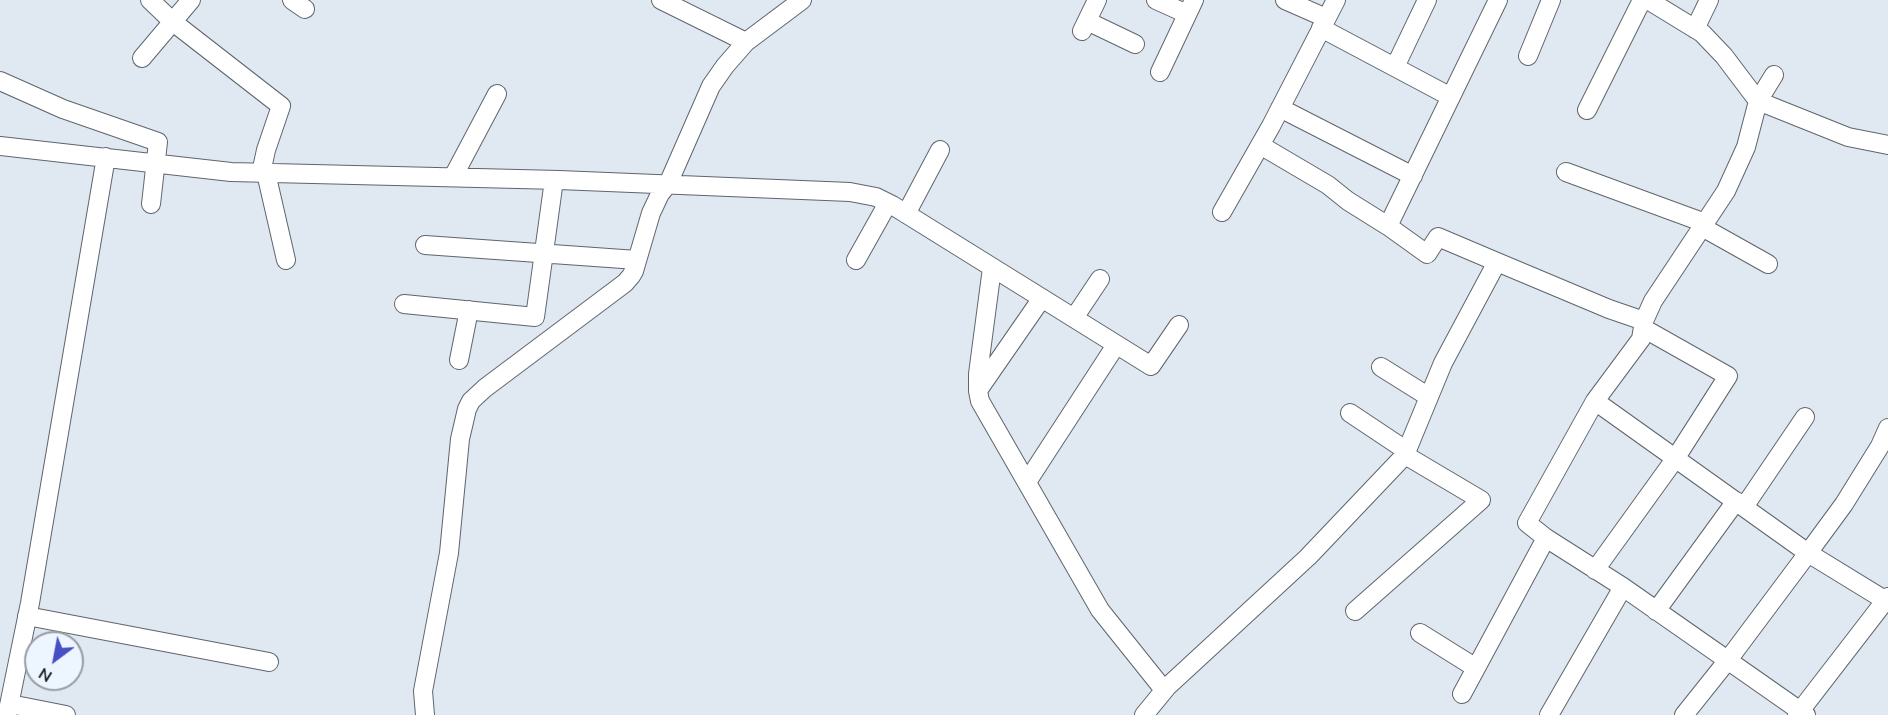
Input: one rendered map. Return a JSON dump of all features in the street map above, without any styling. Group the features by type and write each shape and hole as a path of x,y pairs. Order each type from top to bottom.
{"street":[{"path":"150,0 173,22 281,106 266,150 264,173 286,260"},
{"path":"142,58 192,0"},
{"path":"661,0 746,42"},
{"path":"424,715 423,691 449,553 460,439 471,401 485,388 625,283 634,271 651,213 660,194 668,184 711,86 746,42 802,0"},
{"path":"1097,0 1084,26 1135,44"},
{"path":"1156,0 1191,7 1160,72"},
{"path":"1285,0 1395,67 1451,97"},
{"path":"1222,212 1280,108 1336,0"},
{"path":"1395,67 1427,0"},
{"path":"1388,226 1498,0"},
{"path":"1528,56 1551,0"},
{"path":"1587,110 1642,0"},
{"path":"1648,0 1701,33 1724,56 1758,101 1848,137 1888,145"},
{"path":"1695,28 1709,0"},
{"path":"1594,401 1808,553 1887,600 1801,714 1728,660 1527,523 1594,401 1641,339 1643,324 1653,301 1726,190 1746,147 1758,101 1774,75"},
{"path":"0,81 63,109 158,142 151,204"},
{"path":"453,177 497,94"},
{"path":"1280,108 1413,176"},
{"path":"1260,145 1328,185 1427,254 1438,237 1643,324 1728,376 1676,459 1595,570"},
{"path":"0,146 231,172 554,180 850,192 876,197 888,203 1151,366 1179,325"},
{"path":"906,214 940,150"},
{"path":"66,715 9,710 106,157"},
{"path":"1566,172 1704,225 1768,264"},
{"path":"404,304 536,317 554,180"},
{"path":"855,260 888,203"},
{"path":"425,244 637,260"},
{"path":"1144,715 1164,690 1308,557 1406,453 1443,363 1497,262"},
{"path":"992,268 978,374 980,401 1100,610 1164,690"},
{"path":"1074,318 1100,279"},
{"path":"978,391 1042,298"},
{"path":"459,360 469,310"},
{"path":"1027,482 1116,345"},
{"path":"1381,367 1429,397"},
{"path":"1350,413 1406,453 1481,500 1355,611"},
{"path":"1656,610 1805,417"},
{"path":"1684,715 1728,660 1844,504 1880,446 1888,428"},
{"path":"1461,694 1546,538"},
{"path":"1549,715 1623,587"},
{"path":"27,616 269,662"},
{"path":"1420,633 1476,668"}]}
